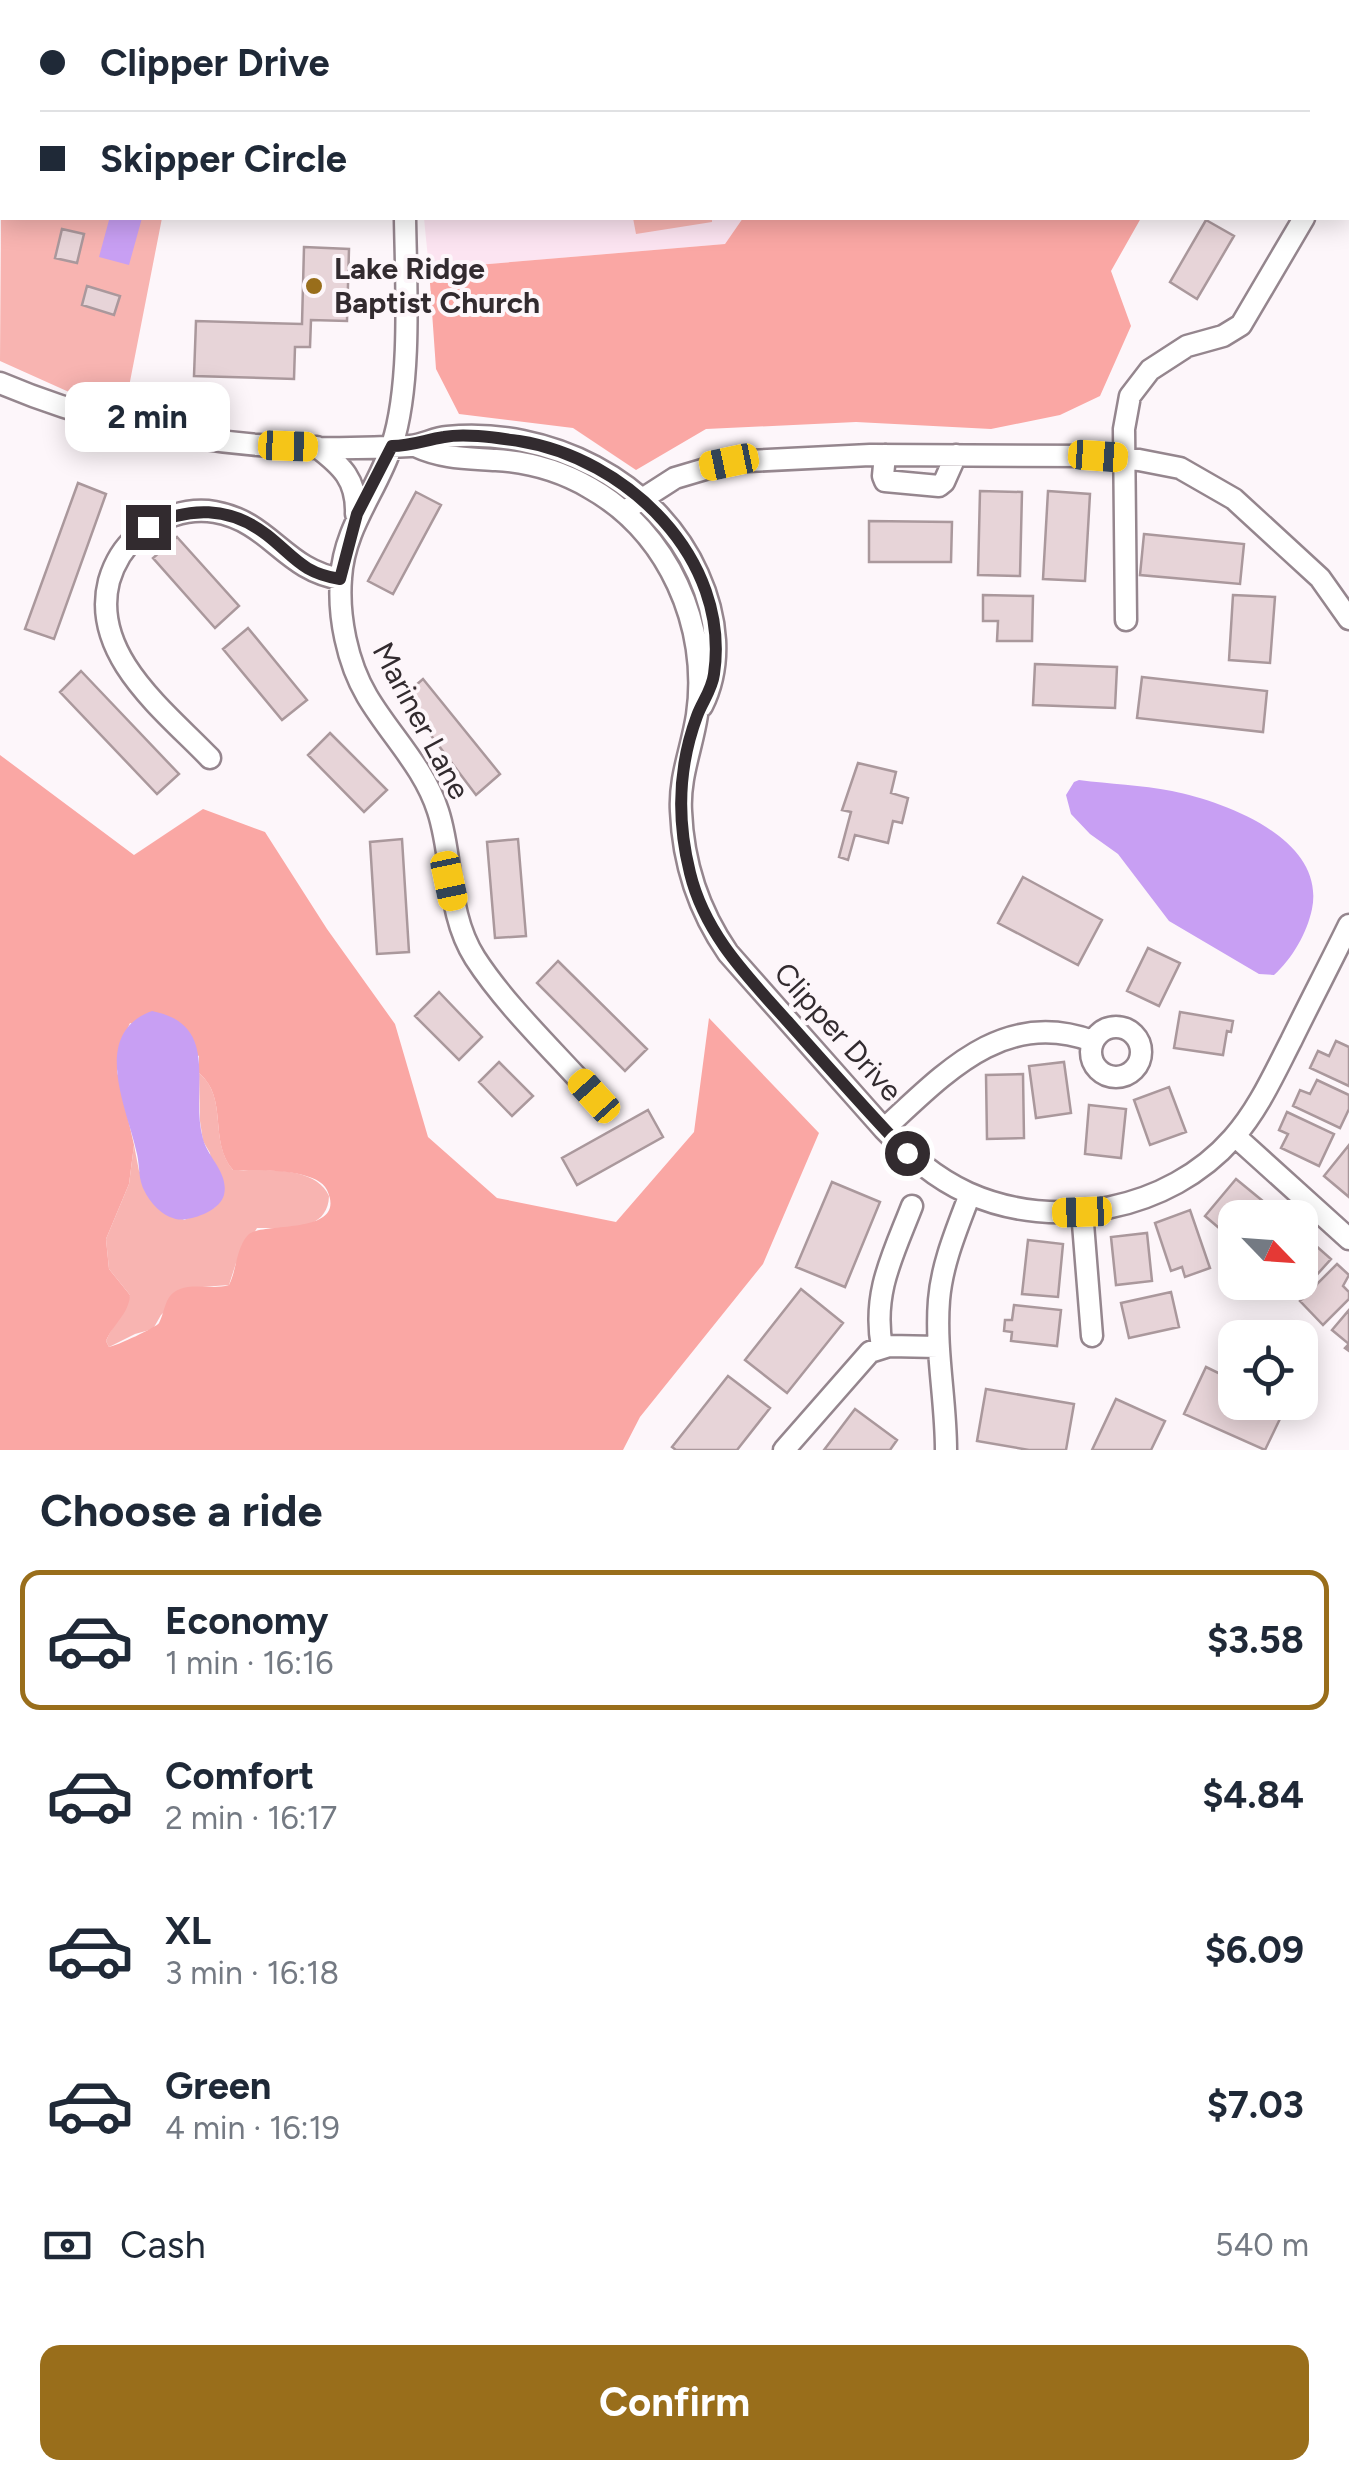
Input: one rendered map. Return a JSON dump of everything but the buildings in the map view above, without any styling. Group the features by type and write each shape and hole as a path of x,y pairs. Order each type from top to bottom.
{"street":[{"name":"Mariner Lane","path":"405,220 402,393 392,446 356,519 340,579 340,610 360,682 422,774 440,815 449,881 465,940 494,983 594,1096"},
{"path":"1126,620 1124,430 1130,396 1150,370 1187,346 1223,336 1240,325 1303,220"},
{"name":"Clipper Drive","path":"0,384 72,411 203,440 316,447 415,446 448,436 538,445 592,464 633,505 664,556 690,618 697,657 697,716 681,780 681,812 690,874 700,905 728,953 884,1129 931,1172 970,1194 1024,1210 1082,1212 1114,1207 1176,1185 1217,1155 1235,1136 1270,1082 1349,925"},
{"path":"316,447 350,478 356,492 356,519"},
{"path":"884,455 885,482 938,486 944,482 956,456"},
{"path":"633,505 675,478 729,462 884,455 1125,458 1180,468 1234,499 1320,578 1349,619"},
{"path":"210,758 148,694 119,654 106,615 106,595 118,558 132,540 168,516 208,511 254,526 310,571 340,579"},
{"path":"884,1129 949,1069 1004,1039 1056,1031 1092,1041"},
{"path":"1235,1136 1348,1237"},
{"path":"946,1450 938,1347 939,1300 945,1263 970,1194"},
{"path":"882,1347 878,1324 882,1284 912,1206"},
{"path":"1082,1212 1092,1336"},
{"path":"784,1450 859,1361 882,1347 938,1347"}],"shaded area":[{"path":"1,220 162,220 125,407 69,392 0,361"},
{"path":"109,220 141,220 129,265 99,257"},
{"path":"424,220 742,220 725,244 429,269"},
{"path":"633,220 712,220 712,222 636,234"},
{"path":"742,220 1140,220 1111,271 1131,326 1100,396 1060,415 991,429 856,422 706,429 636,470 573,428 459,414 436,369 429,269 725,244"},
{"path":"0,755 134,855 203,809 265,832 327,929 395,1024 428,1137 497,1198 616,1222 694,1132 709,1018 819,1133 763,1264 640,1417 623,1450 0,1450","holes":["130,1023 199,1056 199,1073 213,1095 221,1146 233,1170 284,1172 311,1178 327,1190 330,1205 326,1215 315,1221 248,1235 229,1285 180,1289 168,1299 157,1325 109,1347 106,1341 127,1308 130,1295 109,1269 106,1239 129,1184 134,1145 117,1071 120,1045"]},
{"path":"1079,780 1194,796 1244,815 1288,844 1304,863 1312,884 1312,909 1303,936 1281,969 1274,975 1259,974 1169,921 1118,854 1071,814 1066,795"},
{"path":"152,1011 174,1018 196,1044 203,1139 224,1180 224,1195 218,1204 187,1219 162,1212 143,1187 121,1095 117,1055 122,1037 133,1022"},
{"path":"199,1073 213,1094 221,1146 233,1170 300,1174 322,1186 329,1196 327,1208 321,1217 303,1226 257,1228 236,1263 229,1285 189,1288 161,1315 153,1329 109,1347 106,1341 130,1295 109,1269 106,1239 129,1184 134,1145 139,1171 184,1220 215,1207 210,1153 203,1141 200,1121"}],"place":[{"name":"Lake Ridge Baptist Church","path":"314,286"}],"route":[{"path":"148,527 186,512 220,513 254,526 310,571 340,579 357,514 392,446 415,446 448,436 517,441 558,451 592,464 642,498 689,557 707,598 714,628 712,683 697,716 681,780 684,844 700,905 728,953 907,1153"}]}
